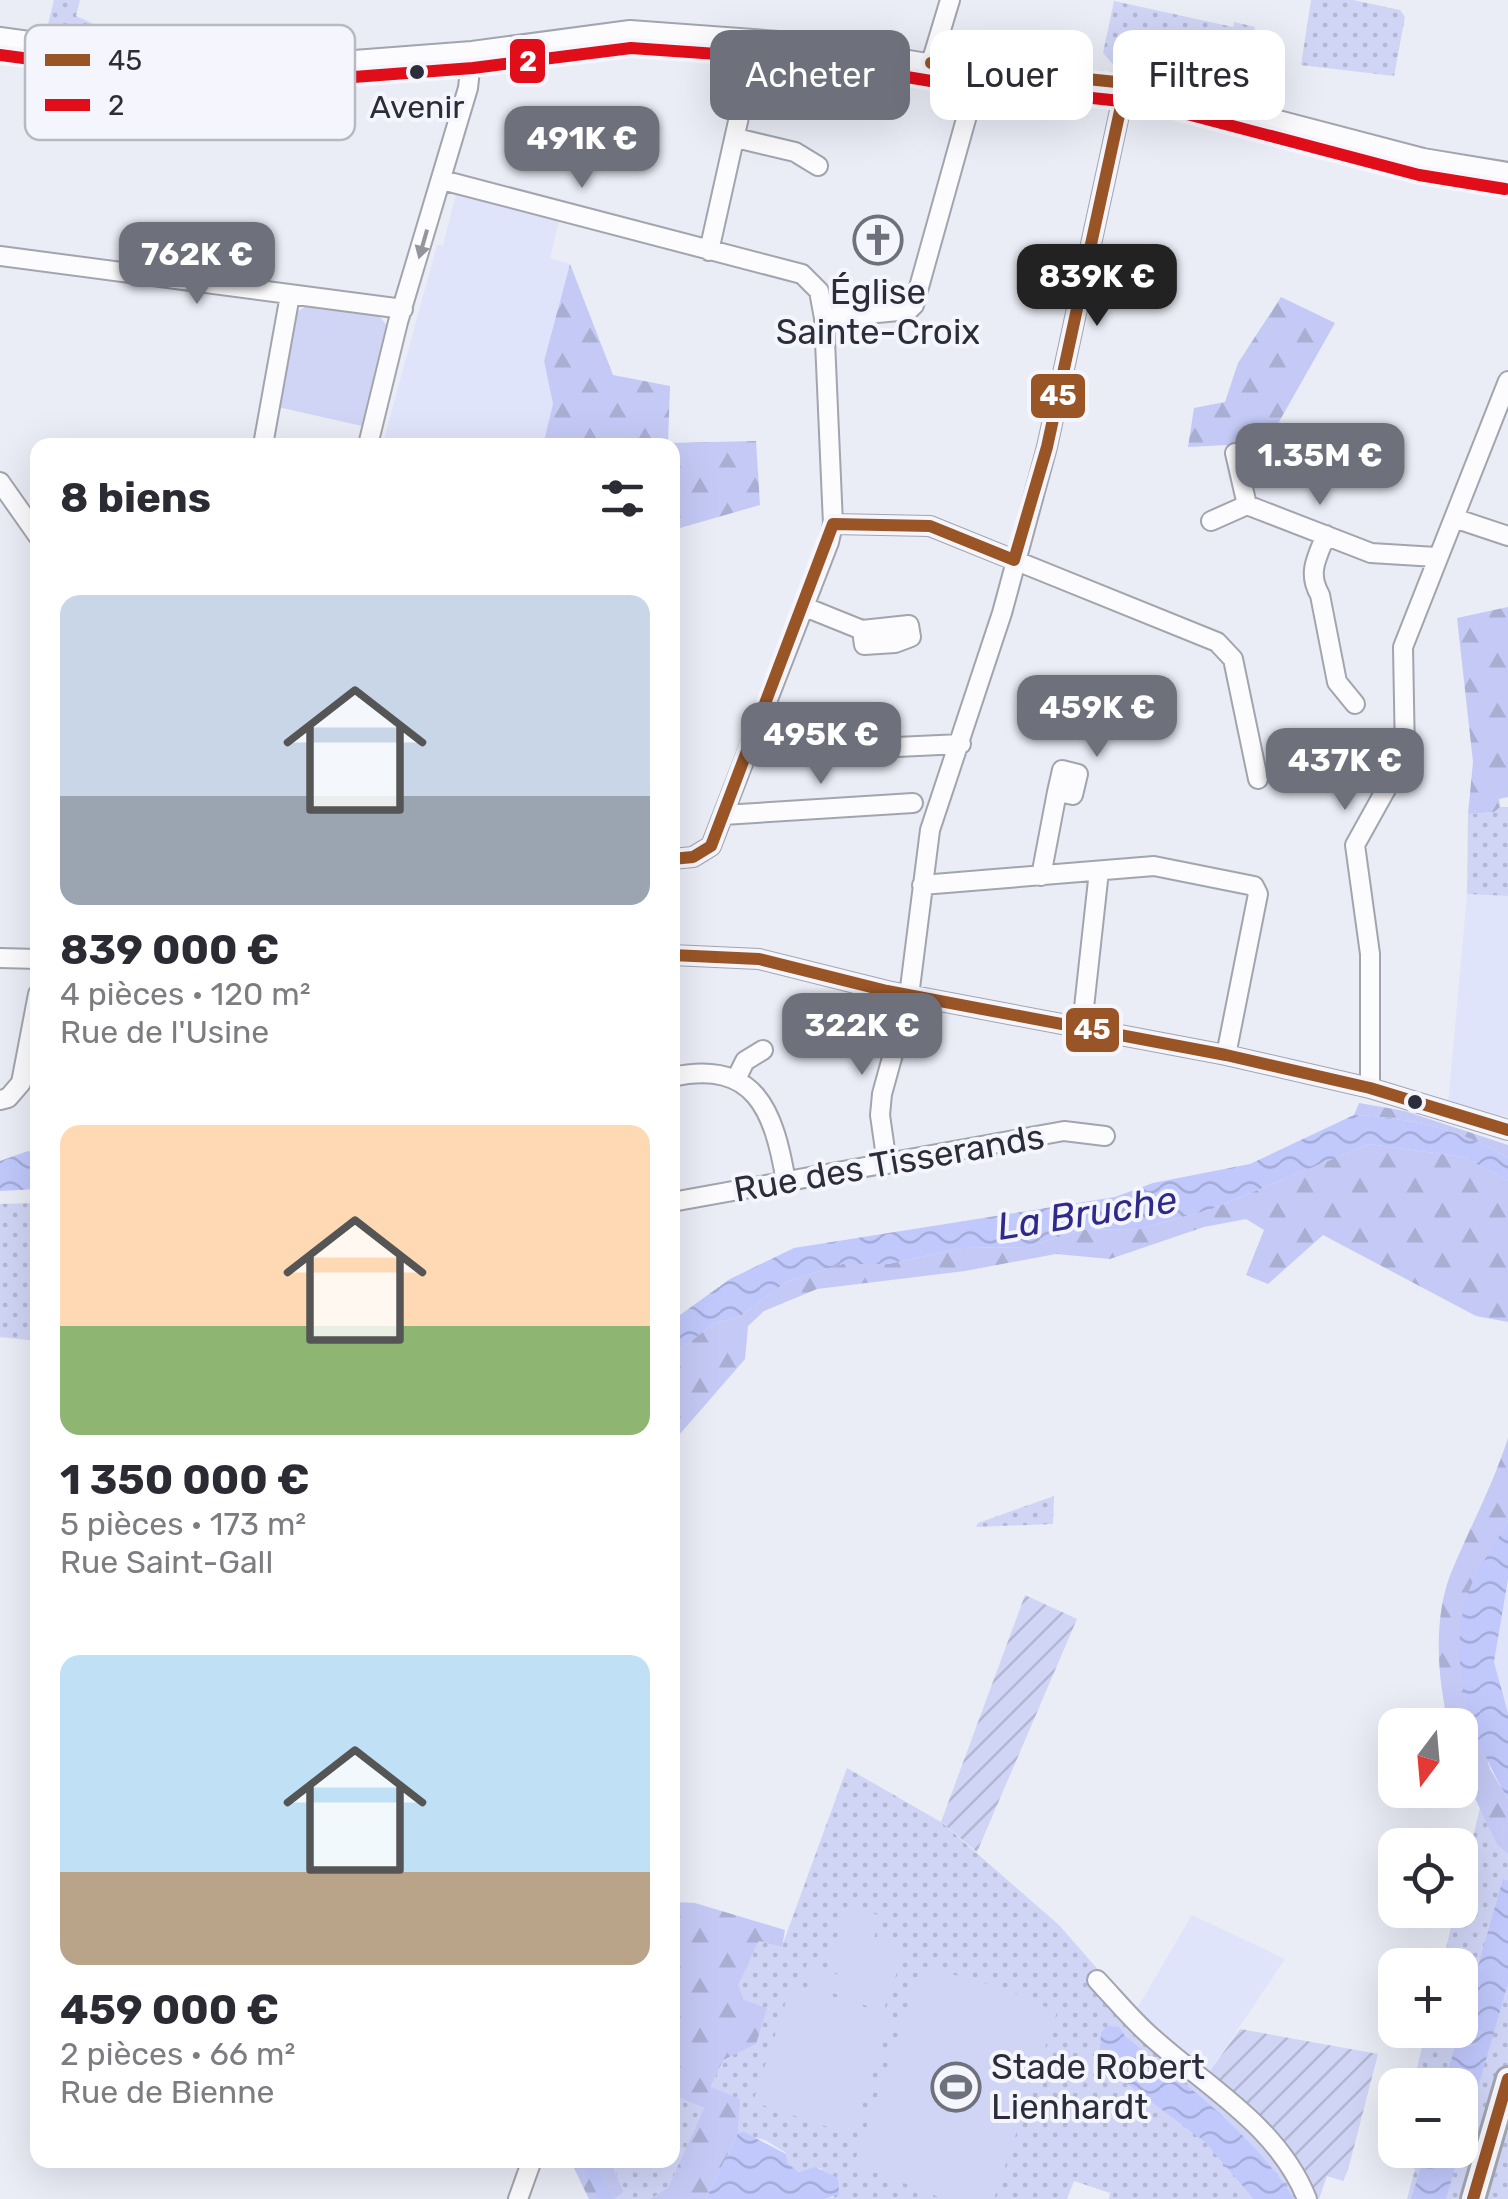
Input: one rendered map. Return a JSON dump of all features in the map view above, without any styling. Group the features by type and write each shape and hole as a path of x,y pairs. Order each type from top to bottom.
{"main road":[{"path":"1473,2199 1508,2078"}],"street":[{"path":"941,30 950,0"},
{"path":"355,60 472,51 630,30 710,37"},
{"path":"0,36 25,40"},
{"path":"370,438 403,308 468,88 472,51"},
{"path":"709,250 740,120"},
{"path":"824,318 910,310 914,306 966,120"},
{"path":"887,1164 880,1115 882,1094 909,996 930,830 1002,613 1047,447 1118,120"},
{"path":"1270,120 1423,158 1508,172"},
{"path":"736,138 795,152 818,166"},
{"path":"442,180 814,281 824,318 834,524 723,816 704,853 680,858"},
{"path":"0,256 403,308"},
{"path":"264,438 290,295"},
{"path":"1370,1088 1370,954 1355,845 1404,756 1403,647 1508,381"},
{"path":"1235,453 1248,505"},
{"path":"2,488 30,525"},
{"path":"1211,521 1248,505 1372,553 1436,557"},
{"path":"1454,518 1508,536"},
{"path":"834,524 930,526 1217,642 1233,660 1258,779"},
{"path":"1326,535 1312,572 1313,582 1320,595 1337,682 1354,704"},
{"path":"805,606 862,630"},
{"path":"747,754 960,744"},
{"path":"1041,876 1057,792"},
{"path":"723,816 913,803"},
{"path":"922,885 1154,866 1254,886 1258,894 1226,1055"},
{"path":"1082,1026 1098,871"},
{"path":"680,955 758,959 909,996 1226,1055 1370,1088 1508,1130"},
{"path":"0,958 30,959"},
{"path":"0,1100 8,1098 21,1083 30,1036"},
{"path":"737,1077 745,1061 762,1050"},
{"path":"680,1076 710,1071 737,1077 751,1089 772,1128 786,1182"},
{"name":"Rue des Tisserands","path":"680,1201 1064,1132 1105,1136"},
{"path":"1097,1980 1147,2033 1212,2084 1274,2144 1307,2199"},
{"path":"518,2199 529,2168"}],"shaded area":[{"path":"54,0 80,0 76,16 96,25 48,25"},
{"path":"1311,0 1353,0 1400,10 1405,17 1394,76 1301,65"},
{"path":"1114,1 1233,27 1234,22 1255,27 1113,30 1113,64 1103,53"},
{"path":"456,194 559,221 550,258 570,264 544,361 553,404 545,438 384,438 437,245 443,245"},
{"path":"306,306 378,315 390,329 362,426 278,407 296,313"},
{"path":"1508,807 1508,896 1467,894 1468,814 1493,812"},
{"path":"1467,894 1508,896 1508,1117 1448,1104"},
{"path":"30,1203 30,1340 0,1337 0,1204"},
{"path":"1054,1496 1053,1524 976,1527 978,1523"},
{"path":"1508,1579 1508,1713 1494,1662"},
{"path":"1025,1595 1077,1619 977,1852 941,1822"},
{"path":"847,1768 941,1822 1059,1925 1135,2012 1210,2071 1287,2145 1317,2199 1109,2199 1110,2193 1074,2181 1067,2199 825,2199 834,2197 821,2168 800,2172 788,2165 786,2153 765,2140 738,2133 739,2099 711,2088 744,2000 737,1985 759,1941 782,1946"},
{"path":"1480,1808 1497,1845 1508,1854 1508,2199 1407,2199 1414,2168 1478,2168 1478,2068 1417,2068 1422,2048 1478,2048 1478,1948 1446,1948 1451,1928 1478,1928 1475,1828"},
{"path":"848,1905 881,1916 874,1938 905,1949 883,2012 801,1981 807,1964 859,1982 827,1968"},
{"path":"1192,1915 1285,1959 1210,2071 1135,2012"},
{"name":"Stade Robert Lienhardt","path":"922,1966 1006,1989 1057,2012 994,2199 936,2196 854,2163"},
{"path":"792,1984 891,2016 852,2135 753,2102"},
{"path":"1240,2029 1378,2054 1348,2170 1343,2181 1327,2176 1319,2199 1287,2145 1210,2071"},
{"path":"680,2098 704,2108 680,2162"},
{"path":"614,2168 677,2168 668,2189 650,2199 615,2199 624,2192"}],"green space":[{"path":"570,264 613,375 670,386 668,438 545,438 553,404 544,361"},
{"path":"1281,297 1335,323 1267,443 1188,447 1194,408 1225,402 1238,363"},
{"path":"756,441 760,505 680,528 680,443"},
{"path":"1508,607 1508,797 1499,799 1500,807 1494,812 1468,814 1473,762 1457,618"},
{"path":"1359,1103 1405,1111 1508,1145 1508,1158 1434,1127 1354,1115"},
{"path":"1369,1144 1464,1157 1508,1181 1508,1322 1476,1316 1323,1235 1268,1284 1246,1275 1264,1230 1246,1219 1204,1227 1110,1259 1056,1254 965,1271 817,1289 764,1311 748,1326 745,1359 680,1434 680,1350 713,1324 739,1317 786,1282 842,1264 888,1264 962,1248 1026,1247 1081,1230 1138,1229 1209,1210"},
{"path":"1508,1438 1508,1520 1499,1538 1483,1745 1490,1769 1508,1799 1508,1854 1497,1845 1478,1804 1478,1708 1446,1708 1439,1649 1445,1591"},
{"path":"680,1902 695,1903 785,1930 782,1947 759,1941 738,1985 744,2000 767,2008 756,2044 723,2060 711,2087 740,2099 738,2133 706,2199 650,2199 668,2188 680,2168 704,2108 680,2098"},
{"path":"574,2168 614,2168 624,2192 615,2199 589,2199"}],"water":[{"name":"La Bruche","path":"1354,1115 1414,1122 1491,1148 1508,1158 1508,1181 1464,1157 1369,1144 1209,1210 1138,1229 1081,1230 1026,1247 962,1248 888,1264 842,1264 786,1282 739,1317 713,1324 680,1350 680,1315 730,1279 794,1248 1115,1197 1153,1183 1250,1164"},
{"path":"30,1151 30,1189 0,1191 0,1161"},
{"path":"1508,1520 1508,1579 1494,1662 1508,1713 1508,1799 1478,1737 1478,1708 1469,1708 1460,1665 1464,1608 1473,1581"},
{"path":"1503,1879 1508,1881 1508,1983 1478,2088 1478,2068 1449,2068 1455,2048 1478,2048 1478,1966"},
{"path":"1107,2026 1119,2027 1217,2111 1258,2152 1294,2199 1254,2199 1205,2142 1124,2081 1100,2052 1101,2033"},
{"path":"744,2132 786,2154 788,2164 799,2172 815,2167 838,2178 839,2194 825,2199 706,2199 738,2133"},
{"path":"1420,2168 1455,2168 1446,2199 1411,2199"}],"waterway":[{"path":"591,2168 606,2199"}],"transit line":[{"name":"2","path":"355,77 473,68 631,48 804,60 931,81 1149,104 1419,175 1505,189"},
{"name":"2","path":"0,55 25,58"},
{"name":"45","path":"1093,80 1113,82"},
{"name":"45","path":"1014,560 1047,447 1118,120"},
{"name":"45","path":"833,524 930,526 1014,560"},
{"name":"45","path":"680,858 693,857 711,846 833,524"},
{"name":"45","path":"680,955 759,959 887,991 1226,1055 1370,1088 1508,1130"},
{"name":"45","path":"1473,2199 1508,2079"}],"place":[{"name":"Avenir","path":"417,72"},
{"name":"Église Sainte-Croix","path":"878,240"},
{"name":"Stade Robert Lienhardt","path":"956,2087"}]}
